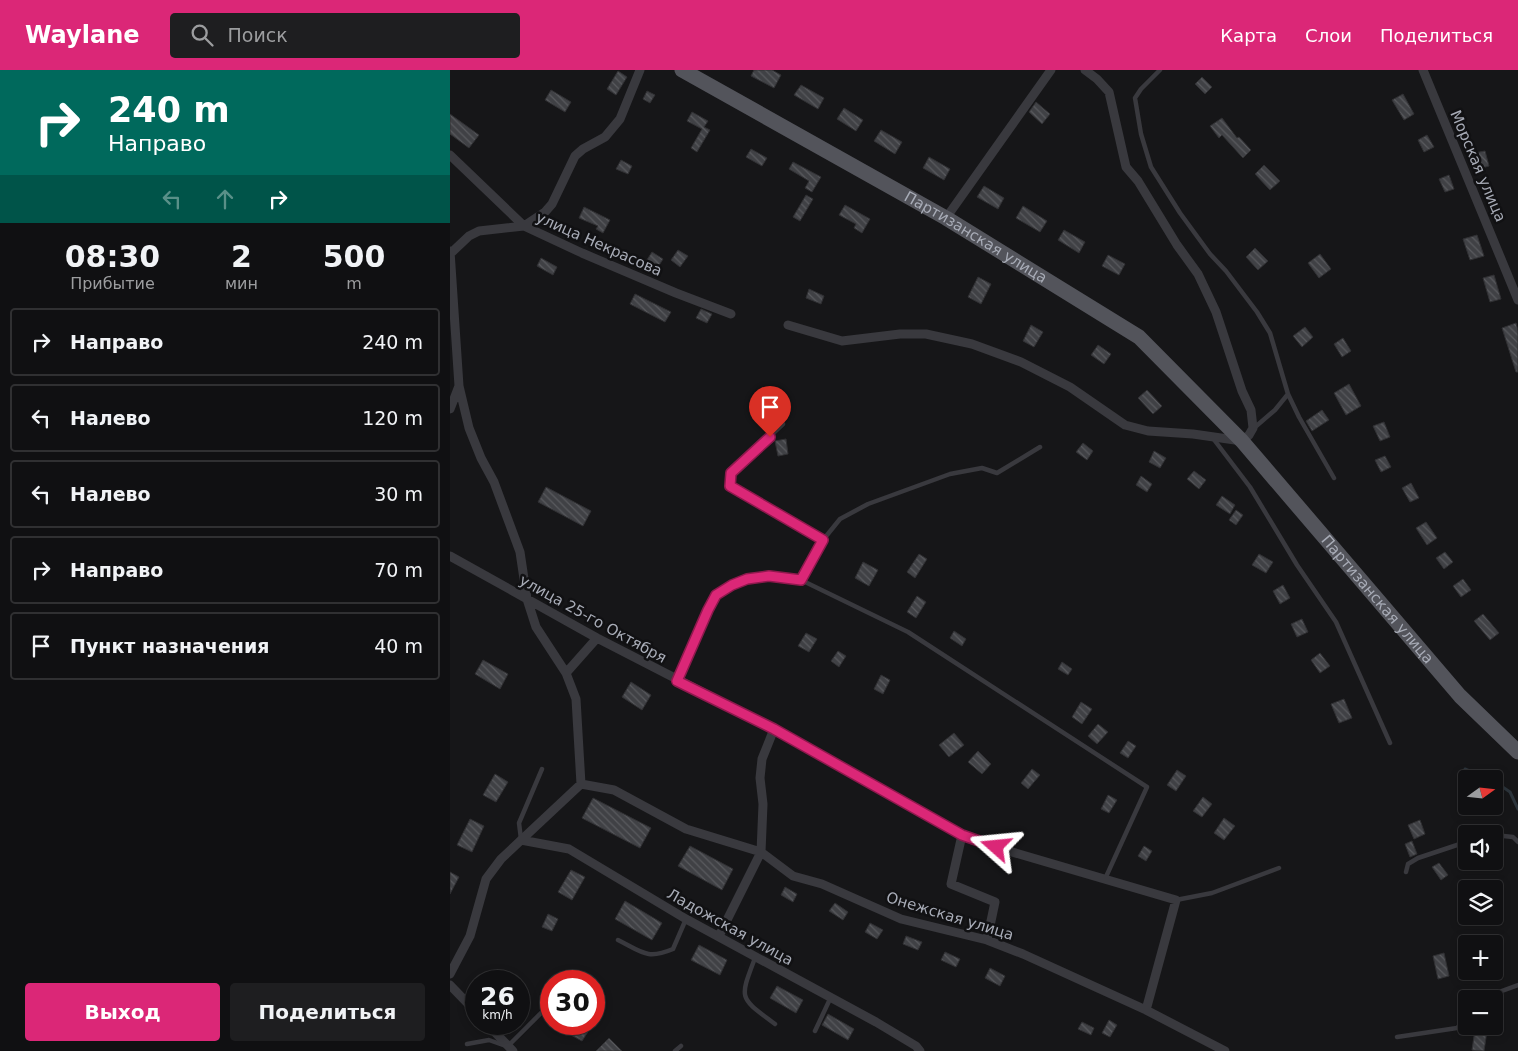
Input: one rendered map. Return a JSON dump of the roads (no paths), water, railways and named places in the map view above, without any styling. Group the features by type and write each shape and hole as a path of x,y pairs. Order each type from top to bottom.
{"main road":[{"name":"Партизанская улица","path":"682,70 946,218 1139,337 1242,441 1460,696 1518,752"}],"street":[{"path":"450,974 470,936 486,879 501,859 581,784 576,698 566,673 536,627 527,599 520,552 494,482 481,458 469,428 459,386 450,253 469,236 479,231 524,226 545,212 552,204 575,156 582,149 605,137 620,119 640,70"},
{"path":"946,218 1051,70"},
{"path":"788,325 842,341 900,334 926,334 972,344 1020,362 1070,387 1125,425 1148,431 1211,436 1242,441 1253,428 1251,410 1242,391 1216,312 1198,274 1177,245 1138,181 1126,167 1108,92 1086,70"},
{"name":"Морская улица","path":"1423,70 1518,300"},
{"name":"улица Некрасова","path":"450,155 524,226 676,293 731,314"},
{"path":"450,409 459,386"},
{"name":"улица 25-го Октября","path":"450,556 677,681 774,729 962,835 978,842 1176,900"},
{"path":"566,673 597,638"},
{"path":"719,936 761,852 763,804 760,778 762,759 774,729"},
{"name":"Онежская улица","path":"581,784 614,790 686,829 761,852 793,876 822,884 901,919 987,940 1023,954 1146,1010 1225,1051"},
{"path":"962,835 951,884 996,902 987,940"},
{"name":"Ладожская улица","path":"522,840 568,849 755,958 876,1022 916,1046 920,1051"},
{"path":"1146,1010 1176,900"},
{"path":"450,985 465,1001"},
{"path":"498,1035 510,1048"}],"lane":[{"path":"1160,70 1134,98 1141,134 1151,167 1180,213 1257,312 1270,333 1288,394 1299,418 1334,478"},
{"path":"1253,428 1275,410 1288,394"},
{"path":"782,424 731,473 730,486 823,540"},
{"path":"1211,436 1250,487 1297,565 1336,622 1390,743"},
{"path":"801,580 823,540 840,518 868,504 950,474 982,468 997,473 1040,447"},
{"path":"677,681 716,595 732,585 747,579 769,576 801,580 908,632 1147,787 1104,880"},
{"path":"522,840 519,823 542,769"},
{"path":"1503,836 1513,837 1518,842"},
{"path":"1406,872 1408,864 1418,858 1458,845"},
{"path":"1176,900 1212,893 1279,868"},
{"path":"618,940 646,954 659,955 673,949 686,919"},
{"path":"755,958 745,984 744,997 749,1004 775,1024"},
{"path":"1503,990 1518,984"},
{"path":"815,1031 830,999"},
{"path":"467,1044 489,1040 510,1048 511,1043 540,1014"},
{"path":"1397,1037 1458,1027"},
{"path":"676,1051 681,1046"}],"waterway":[{"path":"1503,787 1510,792 1518,809"}]}
